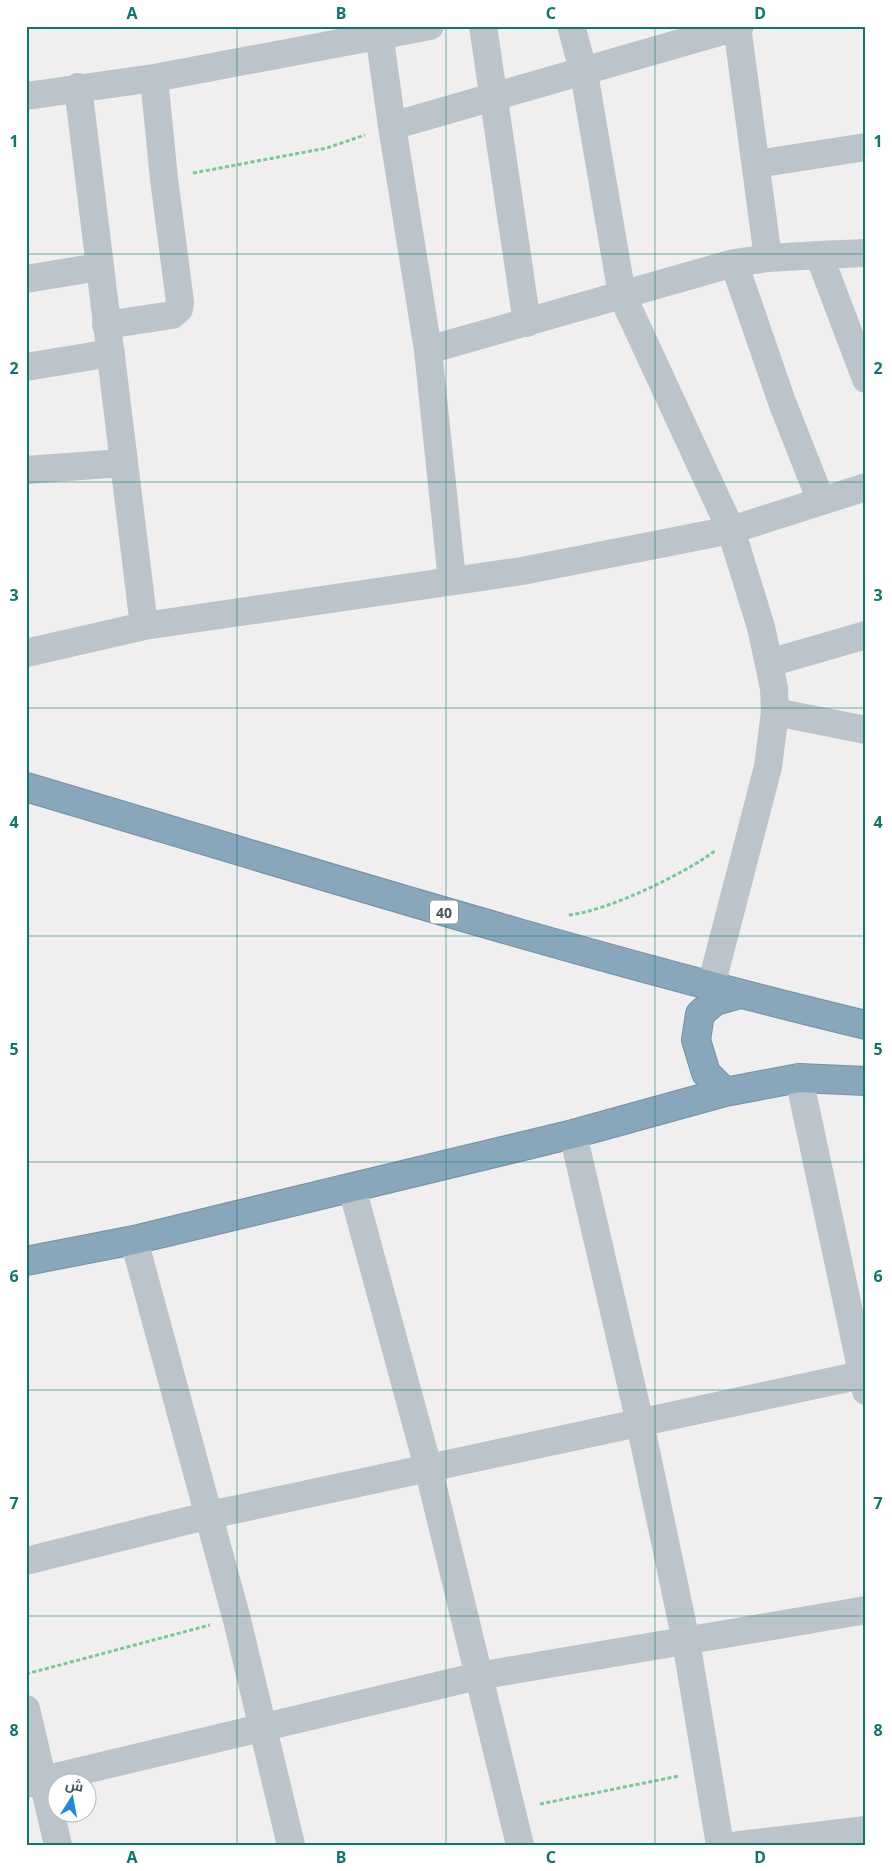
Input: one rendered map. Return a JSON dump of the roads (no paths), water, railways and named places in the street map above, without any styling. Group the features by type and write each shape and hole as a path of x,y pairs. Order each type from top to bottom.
{"highway":[{"name":"40","path":"26,787 450,914 740,994 866,1024"},
{"path":"725,1092 706,1073 696,1040 700,1014 715,1001 740,994"},
{"path":"26,1261 134,1240 352,1188 572,1134 725,1092 799,1078 866,1080"}],"street":[{"path":"26,96 154,78 380,32 430,26"},
{"path":"483,26 492,99 527,323"},
{"path":"572,26 584,73 622,295 731,530 748,579 769,663 775,712 768,767 711,986"},
{"path":"392,126 584,73 738,27 768,258"},
{"path":"380,32 392,126 428,350 452,580"},
{"path":"106,325 172,314 179,309 180,302 164,179 154,78"},
{"path":"78,88 144,626"},
{"path":"756,164 866,147"},
{"path":"428,350 734,263 768,258 866,253"},
{"path":"819,255 866,379"},
{"path":"734,263 782,402 821,501"},
{"path":"26,279 99,266"},
{"path":"26,367 111,353"},
{"path":"26,470 123,463"},
{"path":"26,653 144,626 522,571 731,530 866,487"},
{"path":"769,663 866,635"},
{"path":"775,712 866,730"},
{"path":"26,1561 210,1515 428,1467 640,1423 865,1380 799,1078"},
{"path":"572,1134 640,1423 686,1641 720,1845"},
{"path":"352,1188 428,1467 520,1845"},
{"path":"134,1240 210,1515 291,1845"},
{"path":"35,1782 264,1729 478,1676 866,1610"},
{"path":"26,1709 35,1782 58,1845"},
{"path":"739,1845 866,1830"}]}
